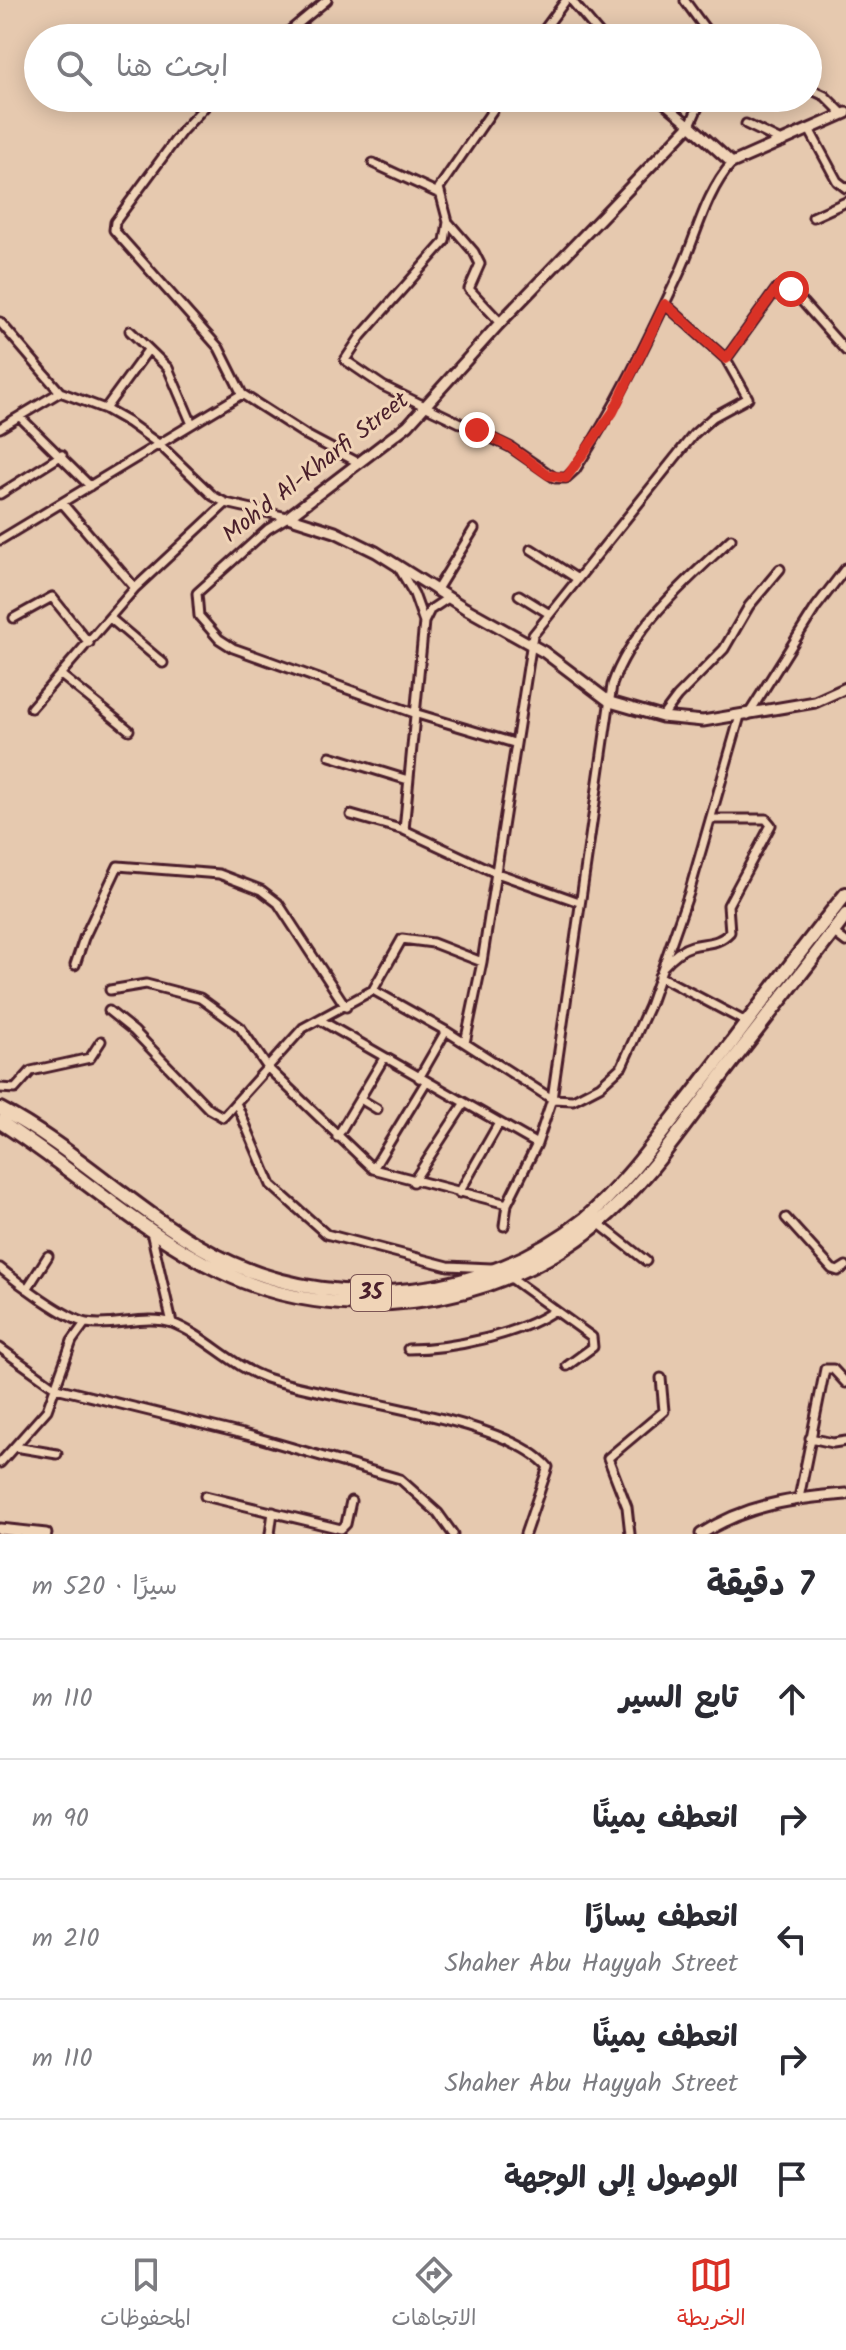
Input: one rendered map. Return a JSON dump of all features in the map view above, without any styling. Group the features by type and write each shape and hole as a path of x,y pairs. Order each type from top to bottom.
{"highway":[{"name":"35","path":"730,1056 748,1023 846,894"},
{"name":"35","path":"0,1109 39,1132 203,1248 276,1279 308,1288 354,1293 396,1292 503,1272 558,1251 598,1223 630,1192 730,1056 846,915"},
{"name":"35","path":"0,1122 150,1227 221,1272 307,1299 365,1305 403,1302 482,1286 558,1238 586,1217 714,1077"}],"street":[{"path":"298,24 327,0"},
{"path":"549,24 568,0 590,24"},
{"path":"685,1 702,24"},
{"path":"448,222 445,241 344,358 353,369 510,447 548,475 566,478 617,404 665,304 715,185 732,163 845,113 822,95"},
{"path":"200,112 182,131 114,226 117,236 219,348 242,394 306,435 359,463"},
{"path":"492,112 471,147 442,182 438,193 448,222 474,252 480,264 469,289 500,322"},
{"path":"675,112 732,163"},
{"name":"Moh'd Al-Kharfi Street","path":"514,743 414,713 233,648 219,639 199,616 197,593 268,529 359,463 426,407 500,322 690,125 696,112"},
{"path":"746,124 783,142"},
{"path":"809,129 837,181 846,188"},
{"path":"373,163 438,193"},
{"path":"813,217 846,202"},
{"path":"726,359 782,286 791,289 846,351"},
{"path":"465,1043 482,962 530,644 548,613 698,429 748,398 726,359 665,304"},
{"path":"2,326 60,392 105,409 160,445 203,488 226,503 288,517 358,541 436,591 530,644 610,702 692,722 744,716 815,702 846,688"},
{"path":"130,331 168,368 192,424"},
{"path":"105,409 148,350"},
{"path":"1,425 60,392"},
{"path":"0,540 242,394"},
{"path":"20,417 62,455 90,486"},
{"path":"0,494 62,455"},
{"path":"31,708 135,588 226,503"},
{"path":"63,504 135,588"},
{"path":"436,591 474,529"},
{"path":"504,1226 507,1204 537,1144 552,1099 579,902 615,678 638,638 679,589 731,539"},
{"path":"531,549 576,578"},
{"path":"399,568 414,594 424,622"},
{"path":"373,990 446,1031 552,1099 565,1101 580,1097 600,1086 622,1066 661,972 744,716 816,607 846,568"},
{"path":"662,717 731,641 749,606 780,569"},
{"path":"519,595 548,613"},
{"path":"14,618 52,597 89,643"},
{"path":"404,830 424,622 430,610 448,598"},
{"path":"110,618 163,663"},
{"path":"61,675 129,730"},
{"path":"330,756 408,780"},
{"path":"351,815 404,830 494,872 579,902"},
{"path":"661,972 687,948 708,946 730,932 728,905 771,825 766,819 711,819"},
{"path":"75,965 84,938 118,866 219,874 261,890 278,903 346,1007"},
{"path":"833,932 846,942"},
{"path":"109,1011 134,1031 216,1114 226,1116 237,1105 241,1093 268,1068 297,1033 373,990 399,942 407,937 482,962"},
{"path":"661,972 748,1023"},
{"path":"110,990 146,984 200,998 240,1027 268,1068 373,1169 413,1182 507,1204"},
{"path":"320,1020 537,1144"},
{"path":"373,1169 446,1031"},
{"path":"0,1088 15,1089 36,1069 90,1058 101,1041"},
{"path":"337,1137 362,1100 384,1058"},
{"path":"362,1100 377,1109"},
{"path":"413,1182 464,1104"},
{"path":"237,1105 271,1185 326,1234 448,1266 503,1272 594,1342 588,1351 567,1366"},
{"path":"459,1193 499,1123"},
{"path":"786,1218 832,1269 838,1271 846,1266"},
{"path":"598,1223 646,1261"},
{"path":"150,1227 172,1323"},
{"path":"27,1289 48,1256"},
{"path":"0,1268 27,1289 85,1323 172,1323 260,1376 483,1431 544,1463 547,1476 525,1534"},
{"path":"408,1349 465,1343 536,1320 555,1310"},
{"path":"2,1458 47,1410 72,1341 85,1323"},
{"path":"0,1348 56,1388 255,1437 400,1479 438,1513 453,1534"},
{"path":"799,1498 825,1369 833,1369 846,1383"},
{"path":"630,1534 623,1495 608,1458 664,1411 661,1378"},
{"path":"810,1438 833,1443 846,1441"},
{"path":"15,1447 57,1454"},
{"path":"701,1534 742,1512 799,1498 846,1494"},
{"path":"205,1496 341,1529 346,1524 351,1501"},
{"path":"270,1534 273,1512"},
{"path":"0,1529 46,1534"}],"route":[{"path":"477,430 510,447 548,475 566,478 575,470 613,412 665,304 726,359 777,288 791,289"}]}
